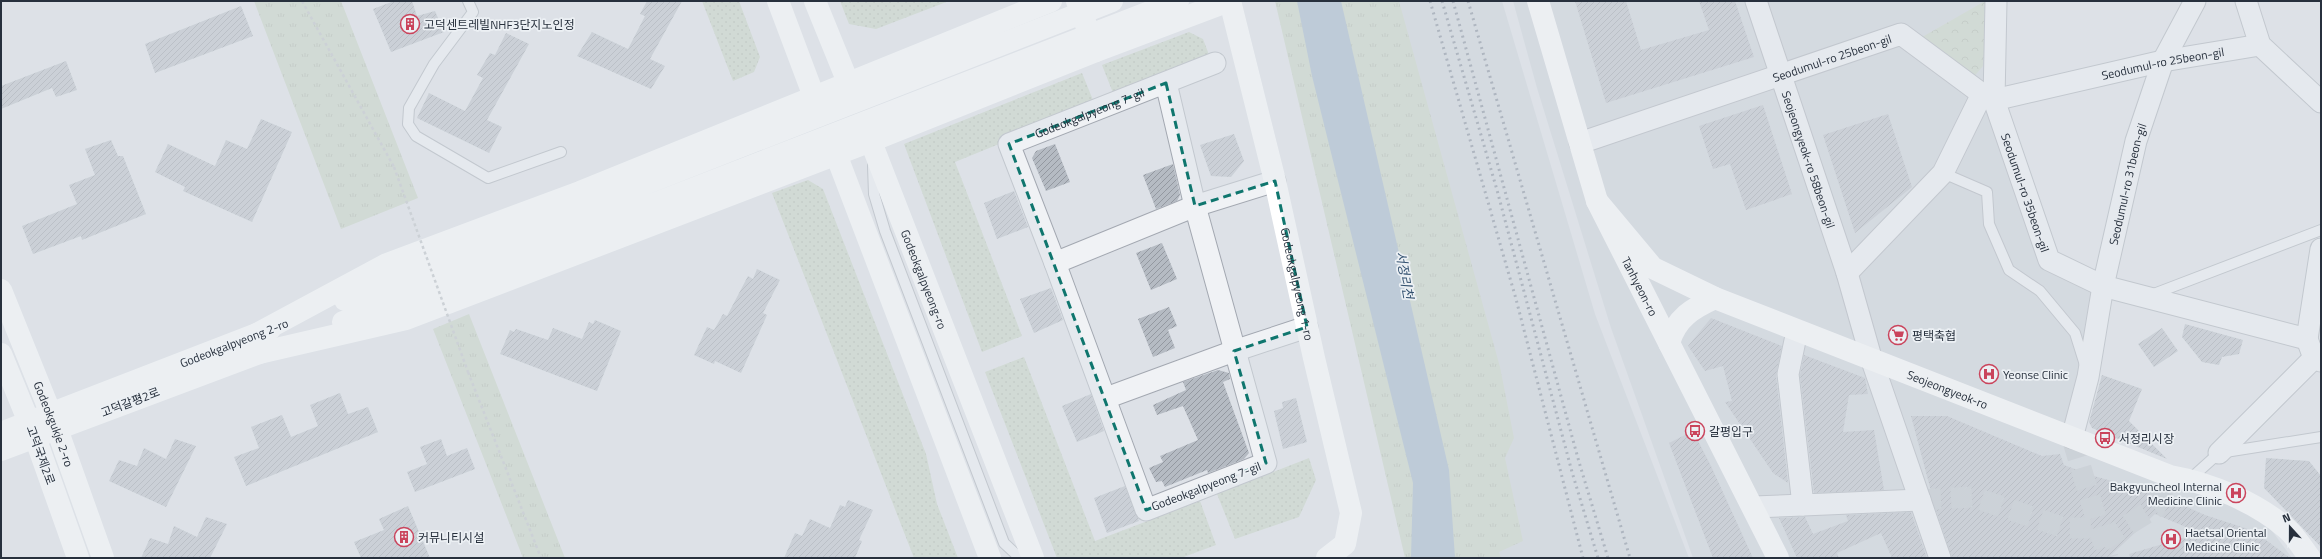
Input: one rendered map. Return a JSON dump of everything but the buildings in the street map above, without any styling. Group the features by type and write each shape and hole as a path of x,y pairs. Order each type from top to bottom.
{"street":[{"path":"778,1 990,558"},
{"name":"Godeokgalpyeong-ro","path":"815,1 1033,558"},
{"path":"258,343 387,264 580,192 1051,1"},
{"path":"1077,1 1096,51"},
{"path":"470,264 1112,1"},
{"path":"470,264 1178,1"},
{"path":"258,343 406,319 836,155 1096,51 1230,1"},
{"name":"Godeokgalpyeong 1-ro","path":"1230,1 1275,181 1307,327 1351,513 1345,544 1327,558"},
{"name":"Tanhyeon-ro","path":"1538,1 1597,201 1754,507 1778,558"},
{"name":"Seojeongyeok-ro 58beon-gil","path":"1756,1 1847,273 1872,361 1940,558"},
{"name":"Seodumul-ro 35beon-gil","path":"1996,1 1997,24 1988,97 2049,260 2103,286 2307,339"},
{"name":"Seodumul-ro 35beon-gil","path":"1997,24 2007,1"},
{"name":"Seodumul-ro 31beon-gil","path":"2072,438 2088,377 2103,286 2136,141 2163,61 2195,1"},
{"path":"2246,1 2260,45 2321,102"},
{"name":"Seodumul-ro 25beon-gil","path":"1580,143 1901,34 1988,97 2163,61 2260,45"},
{"path":"1166,83 1215,63"},
{"name":"Godeokgalpyeong 7-gil","path":"1166,83 1195,206 1266,463 1146,510 1106,398 1009,144 1166,83"},
{"path":"1847,273 1943,173 1988,97"},
{"path":"1055,263 1195,206 1275,181"},
{"name":"Seojeongyeok-ro","path":"1597,201 1653,268 1715,298 1872,361 2170,476 2189,480 2253,505 2288,530 2310,558"},
{"path":"2219,453 2318,360 2307,339 2321,249"},
{"name":"Godeokgalpyeong 2-ro","path":"258,343 470,264"},
{"name":"Godeokgukje 2-ro","path":"1,290 54,421 103,558"},
{"path":"1669,343 1672,332 1679,322 1693,308 1715,298"},
{"path":"1106,398 1234,351 1307,327"},
{"path":"1797,331 1788,374 1803,505"},
{"name":"고덕갈평2로","path":"54,421 258,343"},
{"name":"고덕국제2로","path":"1,354 32,430 78,558"},
{"path":"1,450 32,430 54,421"},
{"path":"1,433 32,430"},
{"path":"1754,507 1920,500"}],"lane":[{"path":"468,1 473,12 434,64 409,108 408,124 416,136 488,178 561,152"},
{"path":"871,141 874,194 885,230 1004,543 1020,558"},
{"path":"1943,173 1988,192 1989,224 2009,270 2040,291 2075,333 2088,377"},
{"path":"2145,298 2321,230"},
{"path":"2189,480 2219,453 2321,437"}],"path":[{"path":"302,1 394,167 468,372 541,558"}],"highlighted area":[{"path":"1166,83 1195,206 1275,181 1307,327 1234,351 1266,463 1146,510 1009,144"}],"shaded area":[{"path":"1389,1 1502,1 1595,314 1689,558 1498,558"},
{"path":"1513,1 1996,1 1994,100 2049,260 2103,286 2072,438 2253,505 2292,558 1693,558 1611,328 1537,88"}],"green space":[{"path":"254,1 341,1 418,198 341,229"},
{"path":"702,1 739,1 760,57 754,72 733,81"},
{"path":"840,1 949,1 876,29 849,24"},
{"path":"1275,1 1399,1 1500,367 1514,438 1505,458 1523,541 1499,552 1501,558 1405,558"},
{"path":"1985,1 1988,1 1983,66 1971,80 1917,40"},
{"path":"1189,32 1203,39 1211,60 1115,98 1102,65"},
{"path":"1082,73 1095,105 955,162 1022,336 982,352 904,144"},
{"path":"808,180 823,189 926,454 937,504 958,558 914,558 772,193"},
{"path":"469,314 565,558 523,558 433,329"},
{"path":"1024,357 1095,541 1200,501 1216,545 1181,558 1057,558 985,372"},
{"path":"1309,458 1316,480 1299,517 1235,539 1217,494"}],"water":[{"path":"1297,1 1341,1 1449,470 1455,558 1411,558 1413,483 1312,76"}],"tunnel":[{"path":"2072,438 2108,558"},
{"path":"2102,541 2155,508 2170,476"},
{"path":"1920,500 1973,497 2065,528 2098,528"}],"railway":[{"path":"1430,1 1516,299 1583,558"},
{"path":"1442,1 1497,190 1572,472 1598,558"},
{"path":"1453,1 1579,462 1608,558"},
{"path":"1468,1 1630,558"}],"place":[{"name":"고덕센트레빌NHF3단지노인정","path":"410,24"},
{"name":"평택축협","path":"1898,335"},
{"name":"Yeonse Clinic","path":"1989,374"},
{"name":"갈평입구","path":"1695,431"},
{"name":"서정리시장","path":"2105,438"},
{"name":"Bakgyuncheol Internal Medicine Clinic","path":"2236,493"},
{"name":"커뮤니티시설","path":"404,537"},
{"name":"Haetsal Oriental Medicine Clinic","path":"2171,539"}],"water label":[{"name":"서정리천","path":"1405,275"}]}
